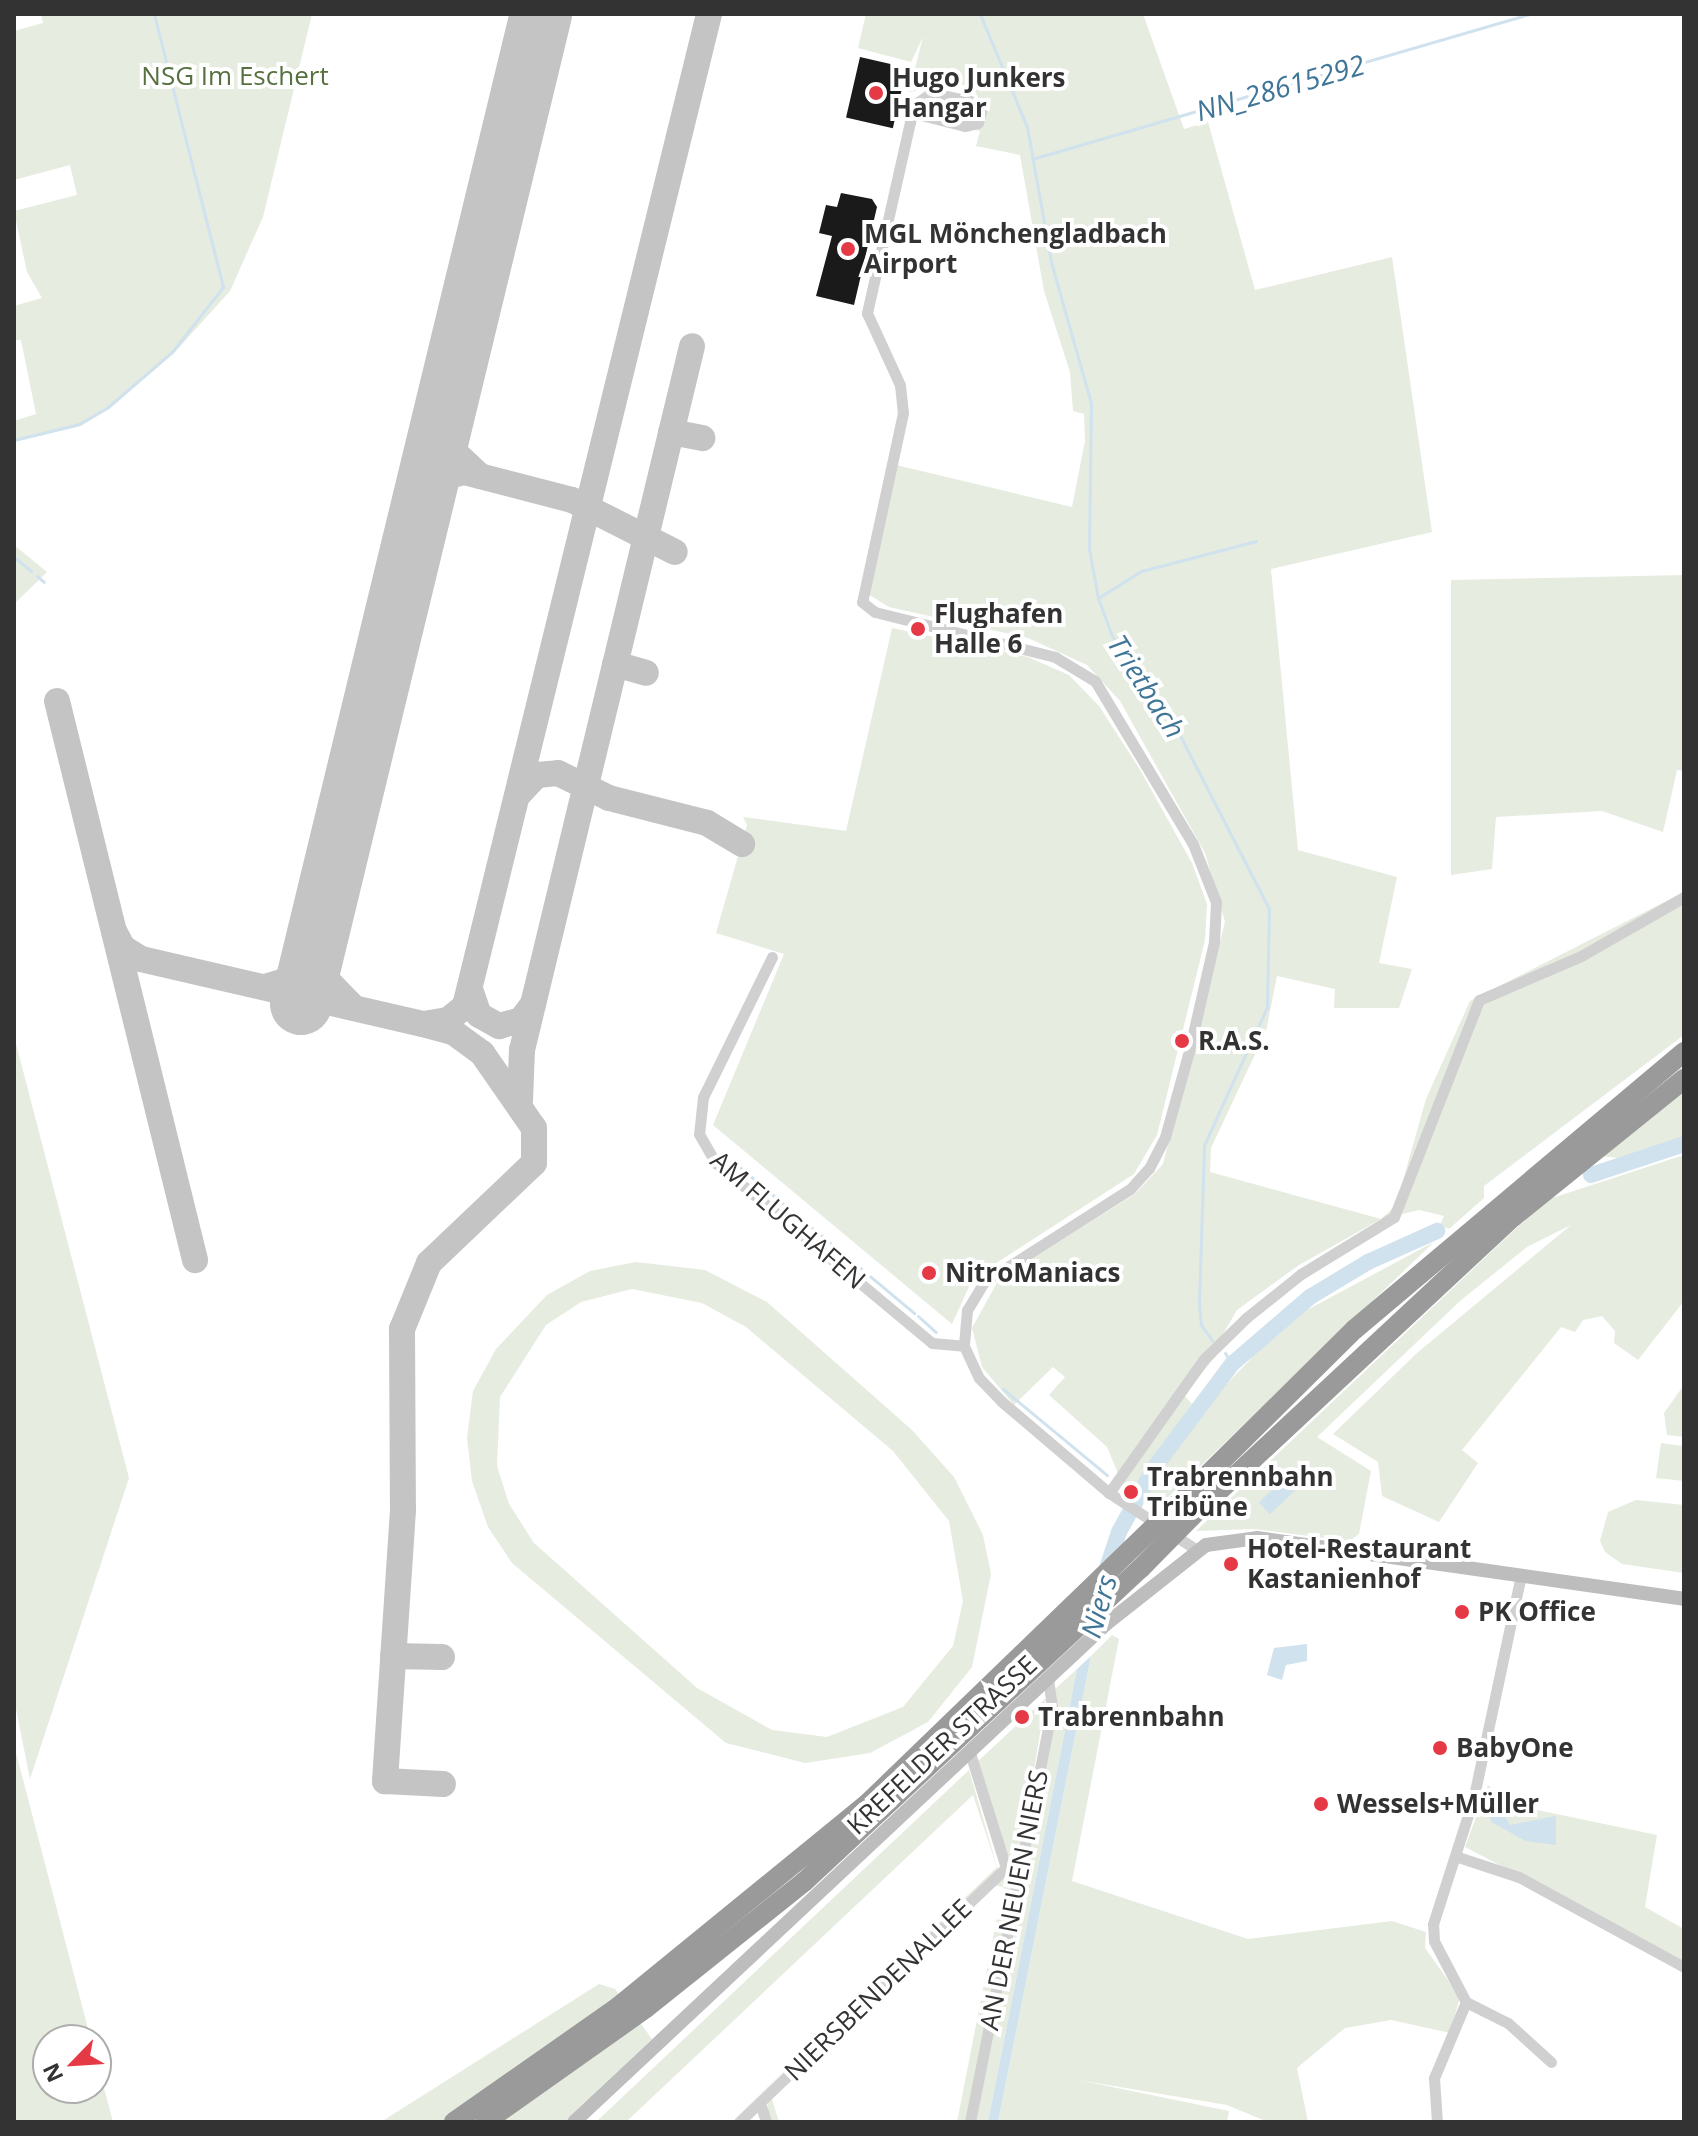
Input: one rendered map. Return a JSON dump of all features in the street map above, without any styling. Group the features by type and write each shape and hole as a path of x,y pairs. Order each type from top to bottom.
{"highway":[{"path":"485,2122 877,1819 1186,1510 1355,1329 1684,1052"},
{"path":"1186,1510 1513,1217 1684,1079"},
{"path":"454,2122 624,2014"}],"street":[{"path":"913,113 965,126 978,123 981,111 974,102 931,93 913,113 868,304 868,327 897,379 903,413 862,602 875,612 1055,657 1095,681 1193,844 1216,902 1214,942 1189,1051 1165,1137 1149,1168 1130,1189 984,1282 967,1310 964,1346 979,1378 1001,1401 1114,1496 1197,1550"},
{"path":"1114,1496 1180,1390 1246,1318 1301,1274 1394,1217 1479,1000 1581,956 1684,897"},
{"name":"AM FLUGHAFEN","path":"772,957 703,1097 699,1134 716,1163 932,1343 964,1346"},
{"name":"KREFELDER STRASSE","path":"574,2122 1106,1624 1197,1550 1257,1538 1684,1599"},
{"path":"1521,1575 1458,1857 1433,1924 1434,1941 1466,2002 1508,2023 1551,2062"},
{"name":"AN DER NEUEN NIERS","path":"970,2122 1052,1707 1048,1679"},
{"path":"970,1753 1006,1868"},
{"path":"1458,1857 1519,1877 1684,1967"},
{"name":"NIERSBENDENALLEE","path":"739,2122 1006,1868 1020,1863"},
{"path":"1437,2122 1434,2078 1466,2002"},
{"path":"760,2103 766,2122"}],"green space":[{"name":"NSG Im Eschert","path":"41,14 312,14 263,217 230,291 174,353 110,408 81,426 14,442 14,421 36,414 21,340 14,340 14,306 42,298 27,272 14,211 77,195 70,165 14,180 14,31 43,23"},
{"path":"866,14 1143,14 1184,129 1208,122 1255,290 1392,257 1432,532 1271,569 1298,850 1397,877 1379,963 1412,969 1399,1008 1334,1008 1335,989 1277,976 1266,1031 1211,1148 1210,1172 1381,1219 1299,1265 1237,1310 1219,1341 1220,1351 1184,1395 1192,1404 1137,1494 1122,1483 1107,1447 1049,1395 1065,1377 1053,1367 1014,1405 982,1367 972,1328 999,1279 1135,1194 1163,1164 1225,922 1205,853 1120,701 1087,665 1028,638 889,607 868,594 896,465 1072,507 1085,441 1084,414 1073,411 1070,372 1044,291 1020,155 976,146 980,131 975,130 985,113 974,89 937,80 935,88 909,92 923,37 911,62 858,48"},
{"path":"14,545 47,572 14,604"},
{"path":"1684,575 1684,771 1677,770 1663,832 1602,811 1496,817 1492,869 1451,875 1451,580"},
{"path":"892,628 1028,657 1069,675 1099,706 1139,768 1192,863 1207,904 1205,940 1157,1135 1134,1174 973,1278 952,1324 713,1125 784,954 716,933 747,825 743,817 846,831"},
{"path":"1684,892 1684,1035 1484,1186 1484,1198 1449,1229 1440,1225 1444,1216 1419,1210 1381,1219 1396,1205 1426,1099 1470,1001"},
{"path":"14,1036 129,1478 30,1779 14,1699"},
{"path":"1684,1089 1684,1140 1620,1158 1598,1156"},
{"path":"1684,1155 1684,1301 1638,1360 1614,1343 1615,1331 1602,1316 1583,1320 1575,1332 1561,1327 1462,1450 1478,1463 1439,1522 1382,1496 1378,1462 1333,1434 1417,1353 1571,1225 1527,1247 1460,1301 1317,1437 1371,1471 1359,1534 1349,1541 1254,1529 1196,1531 1546,1200"},
{"path":"1434,1242 1162,1503 1146,1490 1195,1417 1270,1339 1307,1310"},
{"path":"636,1262 705,1270 767,1302 912,1430 954,1477 983,1535 991,1574 972,1667 928,1722 870,1753 805,1763 726,1743 512,1563 488,1527 472,1481 467,1438 473,1391 496,1349 547,1295 590,1271","holes":["632,1289 702,1303 746,1327 893,1451 949,1521 963,1601 953,1646 903,1707 827,1737 772,1730 697,1688 534,1543 509,1504 497,1466 500,1397 546,1325 581,1302"]},
{"path":"1684,1385 1684,1437 1667,1435 1664,1413"},
{"path":"1661,1443 1684,1446 1684,1481 1656,1478"},
{"path":"1636,1500 1684,1505 1684,1573 1622,1564 1605,1552 1600,1541 1608,1512"},
{"path":"1112,1635 1119,1639 1072,1881 1248,1939 1392,1921 1426,1932 1425,1948 1460,1997 1450,2033 1391,2020 1345,2028 1297,2068 1308,2122 1268,2122 1227,2105 1078,2080 1229,2111 1227,2122 998,2122 1091,1656"},
{"path":"1077,1669 988,2122 974,2122 1055,1689"},
{"path":"1046,1698 1021,1847 1008,1857 976,1763"},
{"path":"14,1745 87,2024 32,2024 32,2104 108,2104 113,2122 14,2122"},
{"path":"969,1770 998,1870 731,2122 997,1867 973,1795 626,2122 596,2122"},
{"path":"1488,1785 1508,1804 1657,1835 1645,1907 1684,1929 1684,1961 1465,1847"},
{"path":"1006,1874 1013,1885 967,2122 957,2122 1003,1887 994,1885"},
{"path":"932,1944 771,2096 779,2122 769,2122 767,2099"},
{"path":"599,1984 615,1989 652,2039 564,2122 381,2122"}],"water":[{"path":"1297,1467 1308,1479 1270,1514 1259,1502"},
{"path":"1307,1644 1307,1661 1286,1665 1282,1680 1267,1675 1274,1648"},
{"path":"1091,1656 998,2122 988,2122 1077,1669"},
{"path":"1492,1792 1510,1825 1556,1816 1556,1845 1526,1841 1491,1822 1485,1801"}],"building":[{"name":"Hugo Junkers Hangar","path":"860,57 907,68 893,128 846,117"},
{"name":"MGL Mönchengladbach Airport","path":"841,193 872,199 877,207 854,305 816,296 832,236 819,233 826,205 837,207"}],"waterway":[{"path":"14,440 79,424 108,407 172,352 223,287 154,14"},
{"name":"Trietbach","path":"980,14 1027,127 1051,262 1091,403 1089,549 1098,598 1112,636 1173,722 1269,909 1267,1007 1204,1145 1199,1303 1201,1325 1212,1340"},
{"name":"NN_28615292","path":"1032,159 1529,14"},
{"path":"1098,598 1141,571 1256,541"},
{"path":"14,557 31,571"},
{"path":"37,576 44,582"},
{"name":"Niers","path":"1591,1175 1684,1144"},
{"path":"737,1165 914,1313"},
{"name":"Trietbach","path":"1105,1574 1119,1532 1154,1468 1232,1364 1310,1297 1368,1262 1437,1231"},
{"path":"918,1316 936,1332"},
{"name":"Trietbach","path":"1225,1353 1232,1364"},
{"path":"1003,1389 1107,1475"}],"taxiway":[{"path":"114,931 123,948 141,959 423,1024 448,1020 465,1006 709,14"},
{"path":"520,1101 522,1050 692,346"},
{"path":"446,404 450,448 480,476"},
{"path":"671,432 702,438"},
{"path":"424,497 438,479 464,472 572,500 675,552"},
{"path":"615,664 646,673"},
{"path":"57,701 195,1260"},
{"path":"520,793 537,775 558,773 609,798 707,823 742,844"},
{"path":"316,943 325,978 351,1005"},
{"path":"265,987 292,979 316,943"},
{"path":"471,992 479,1015 499,1026 521,1020 533,1004"},
{"path":"426,1025 453,1032 482,1053 534,1128 534,1163 429,1263 402,1329 403,1510 385,1781 443,1784"},
{"path":"393,1656 442,1657"}],"runway":[{"path":"301,1004 541,14"}],"place":[{"name":"Hugo Junkers Hangar","path":"876,93"},
{"name":"MGL Mönchengladbach Airport","path":"848,249"},
{"name":"Flughafen Halle 6","path":"918,629"},
{"name":"R.A.S.","path":"1182,1041"},
{"name":"NitroManiacs","path":"929,1273"},
{"name":"Trabrennbahn Tribüne","path":"1131,1492"},
{"name":"Hotel-Restaurant Kastanienhof","path":"1231,1564"},
{"name":"PK Office","path":"1462,1612"},
{"name":"Trabrennbahn","path":"1022,1717"},
{"name":"BabyOne","path":"1440,1748"},
{"name":"Wessels+Müller","path":"1321,1804"}]}
